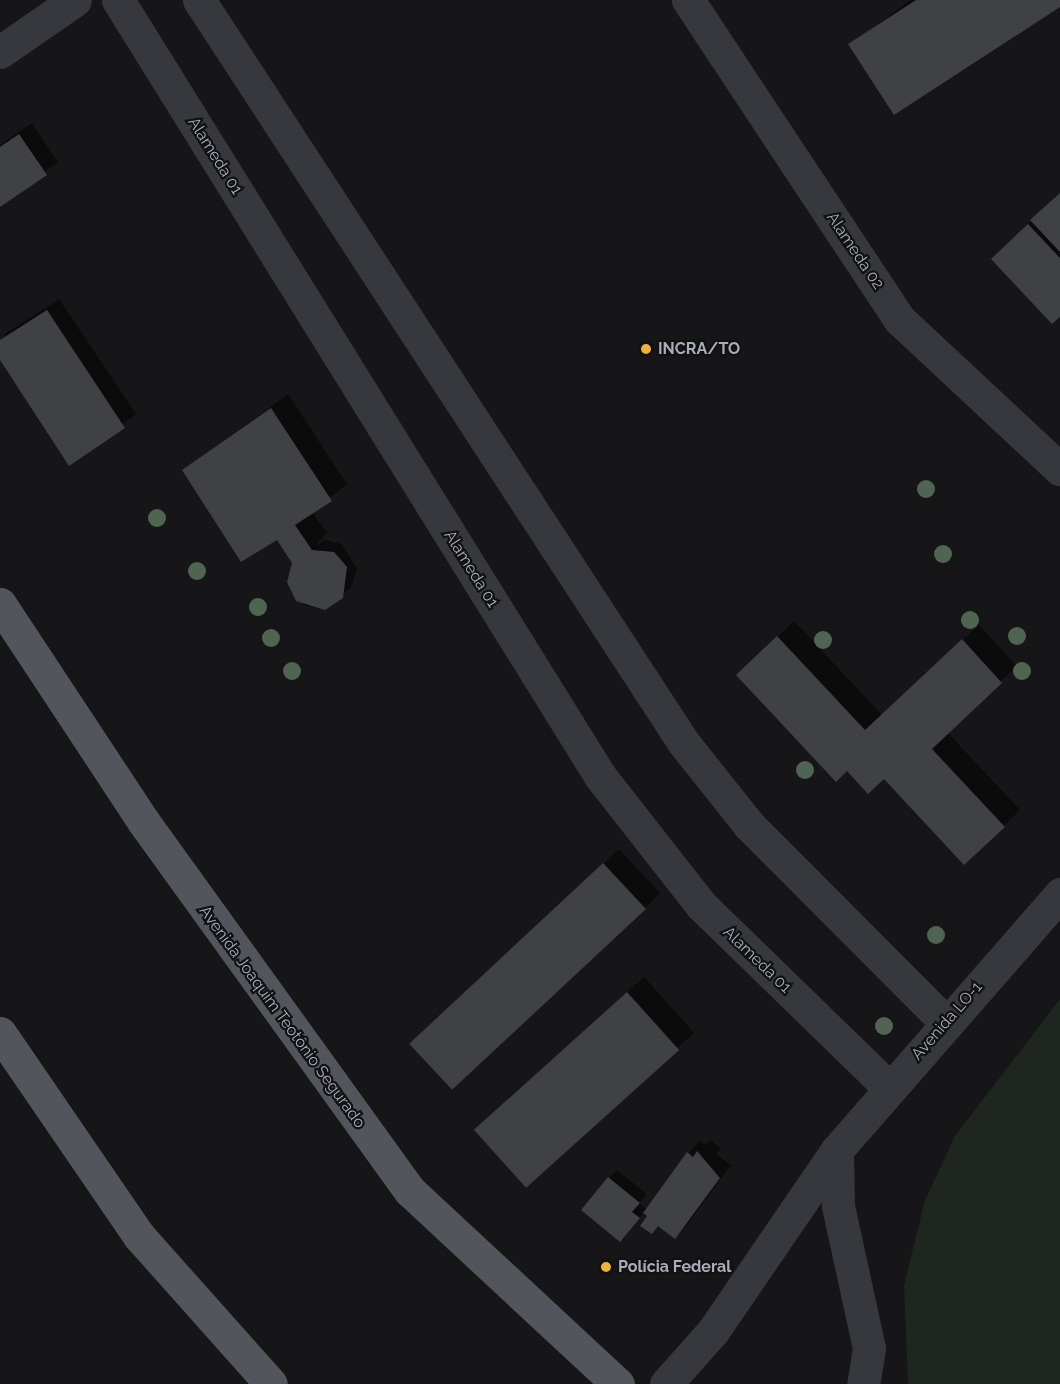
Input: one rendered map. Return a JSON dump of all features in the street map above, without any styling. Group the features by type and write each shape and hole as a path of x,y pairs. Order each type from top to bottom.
{"main road":[{"name":"Avenida Joaquim Teotônio Segurado","path":"0,604 143,821 410,1191 618,1384"},
{"path":"0,1033 139,1236 271,1384"}],"street":[{"path":"0,52 75,0"},
{"name":"Alameda 01","path":"118,0 600,776 701,905 889,1089"},
{"path":"199,0 683,742 749,825 945,1022"},
{"name":"Alameda 02","path":"688,0 900,320 1060,469"},
{"name":"Avenida LO-1","path":"666,1384 713,1331 837,1150 945,1022 1060,894"},
{"path":"837,1150 838,1206 869,1348 863,1384"}],"shaded area":[{"path":"1060,999 1060,1384 908,1384 904,1285 925,1200 955,1136"}],"building":[{"path":"916,0 1060,0 1060,7 894,115 848,44"},
{"path":"19,134 47,175 0,207 0,147"},
{"path":"1060,193 1060,252 1030,220"},
{"path":"1028,224 1060,258 1060,317 1052,324 991,259"},
{"path":"47,310 125,428 69,466 0,360 0,340"},
{"path":"271,408 332,501 295,525 312,550 334,552 347,567 343,598 325,610 296,601 287,582 292,563 277,540 241,562 182,470"},
{"path":"777,636 865,730 962,639 1002,683 932,749 1005,827 964,865 884,779 868,794 847,771 836,782 736,675"},
{"path":"603,863 646,909 452,1090 409,1044"},
{"path":"627,992 679,1050 526,1188 474,1130"},
{"path":"697,1151 720,1178 675,1239 658,1226 652,1234 640,1226 647,1216 643,1213 687,1152 693,1157"},
{"path":"608,1177 640,1203 632,1212 640,1218 620,1242 581,1210"}],"place":[{"name":"INCRA/TO","path":"646,349"},
{"name":"Polícia Federal","path":"606,1267"}]}
